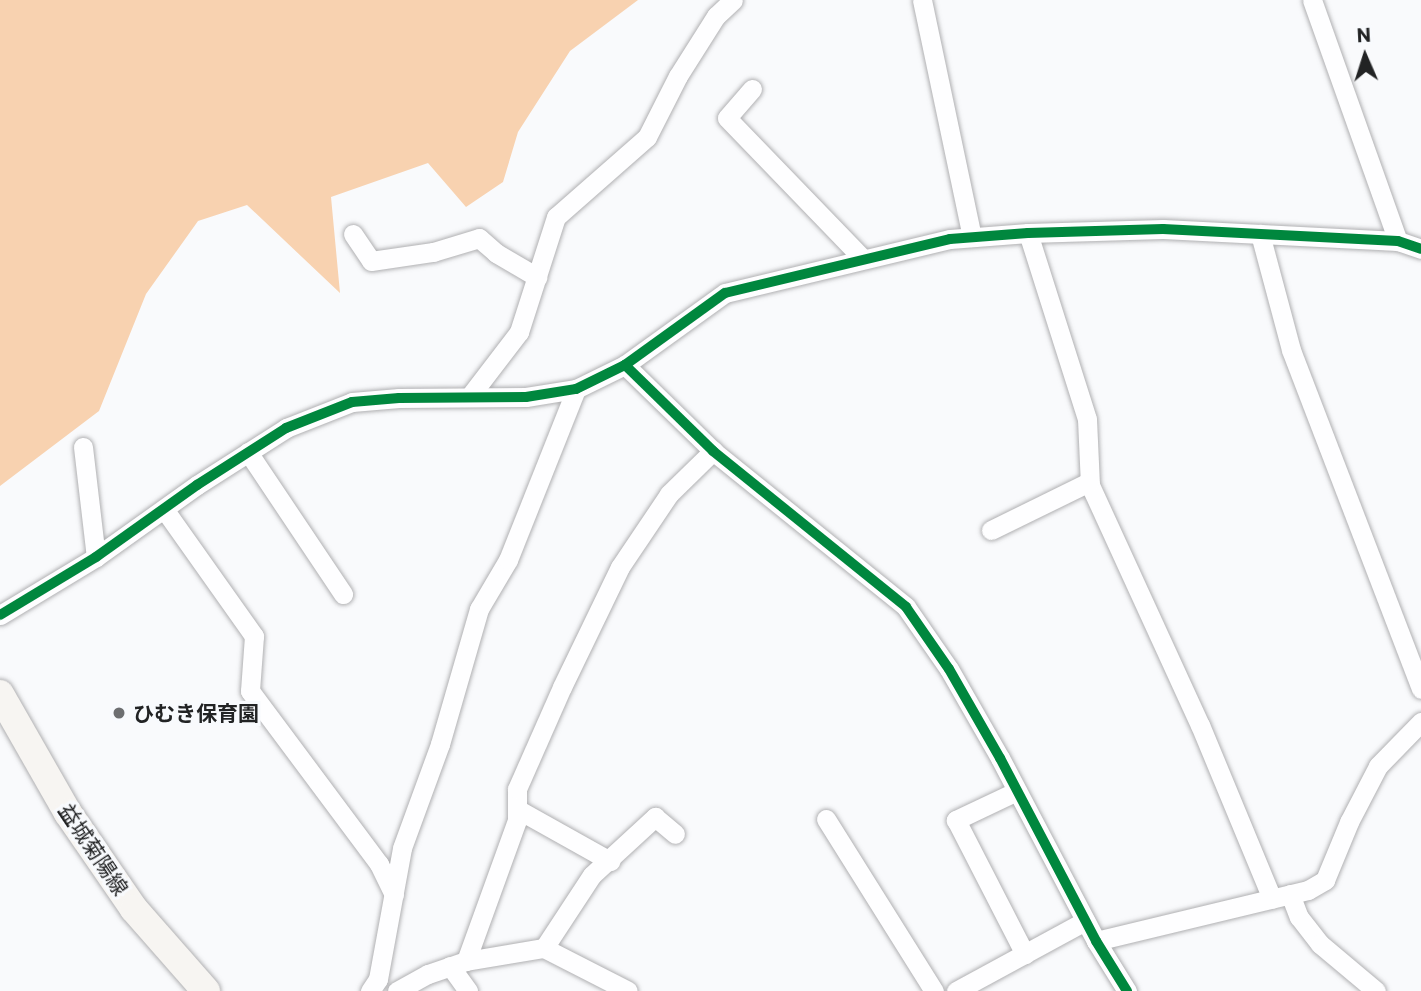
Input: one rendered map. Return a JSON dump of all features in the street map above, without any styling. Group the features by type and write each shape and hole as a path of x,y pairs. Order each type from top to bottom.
{"main road":[{"name":"益城菊陽線","path":"0,694 68,814 134,909 203,990"}],"street":[{"path":"470,396 519,332 556,218 647,137 678,76 716,16 733,0"},
{"path":"922,0 972,237"},
{"path":"0,615 96,557 286,428 352,402 470,396 526,397 576,389 625,365 725,293 863,259 972,237 1028,233 1163,229 1413,244 1312,0"},
{"path":"752,89 727,118 863,259"},
{"path":"1028,233 1087,419 1089,481 1200,725 1281,896 1320,944 1376,991"},
{"path":"353,234 371,261 433,252 479,238 496,253 537,277"},
{"path":"1260,234 1291,350 1421,689"},
{"path":"625,365 713,451 906,607 949,669 1096,941 1128,991"},
{"path":"370,991 378,979 402,848 440,744 479,609 508,561 576,389"},
{"path":"83,447 96,557"},
{"path":"468,991 458,964 517,820 517,789 620,567 669,494 713,451"},
{"path":"248,452 343,594"},
{"path":"990,530 1089,481"},
{"path":"164,509 254,636 250,691 379,864 394,895"},
{"path":"1096,941 1281,896 1325,880 1349,822 1378,765 1421,722"},
{"path":"1017,791 956,820 1025,954"},
{"path":"517,809 610,861"},
{"path":"544,948 592,875 655,817 675,834"},
{"path":"826,819 934,991"},
{"path":"957,991 1085,921"},
{"path":"397,991 458,964 544,948 628,991"}],"shaded area":[{"path":"0,0 638,0 570,51 518,132 503,182 466,207 428,163 331,197 340,293 247,205 198,221 146,294 99,411 0,486"}],"cycle path":[{"path":"0,615 96,557 197,485 286,428 352,402 399,398 526,397 576,389 625,365 725,293 950,239 1028,233 1163,229 1398,241 1421,249"},
{"path":"625,365 713,451 906,607 949,669 1000,758 1096,941 1127,991"}],"place":[{"name":"ひむき保育園","path":"119,713"}]}
